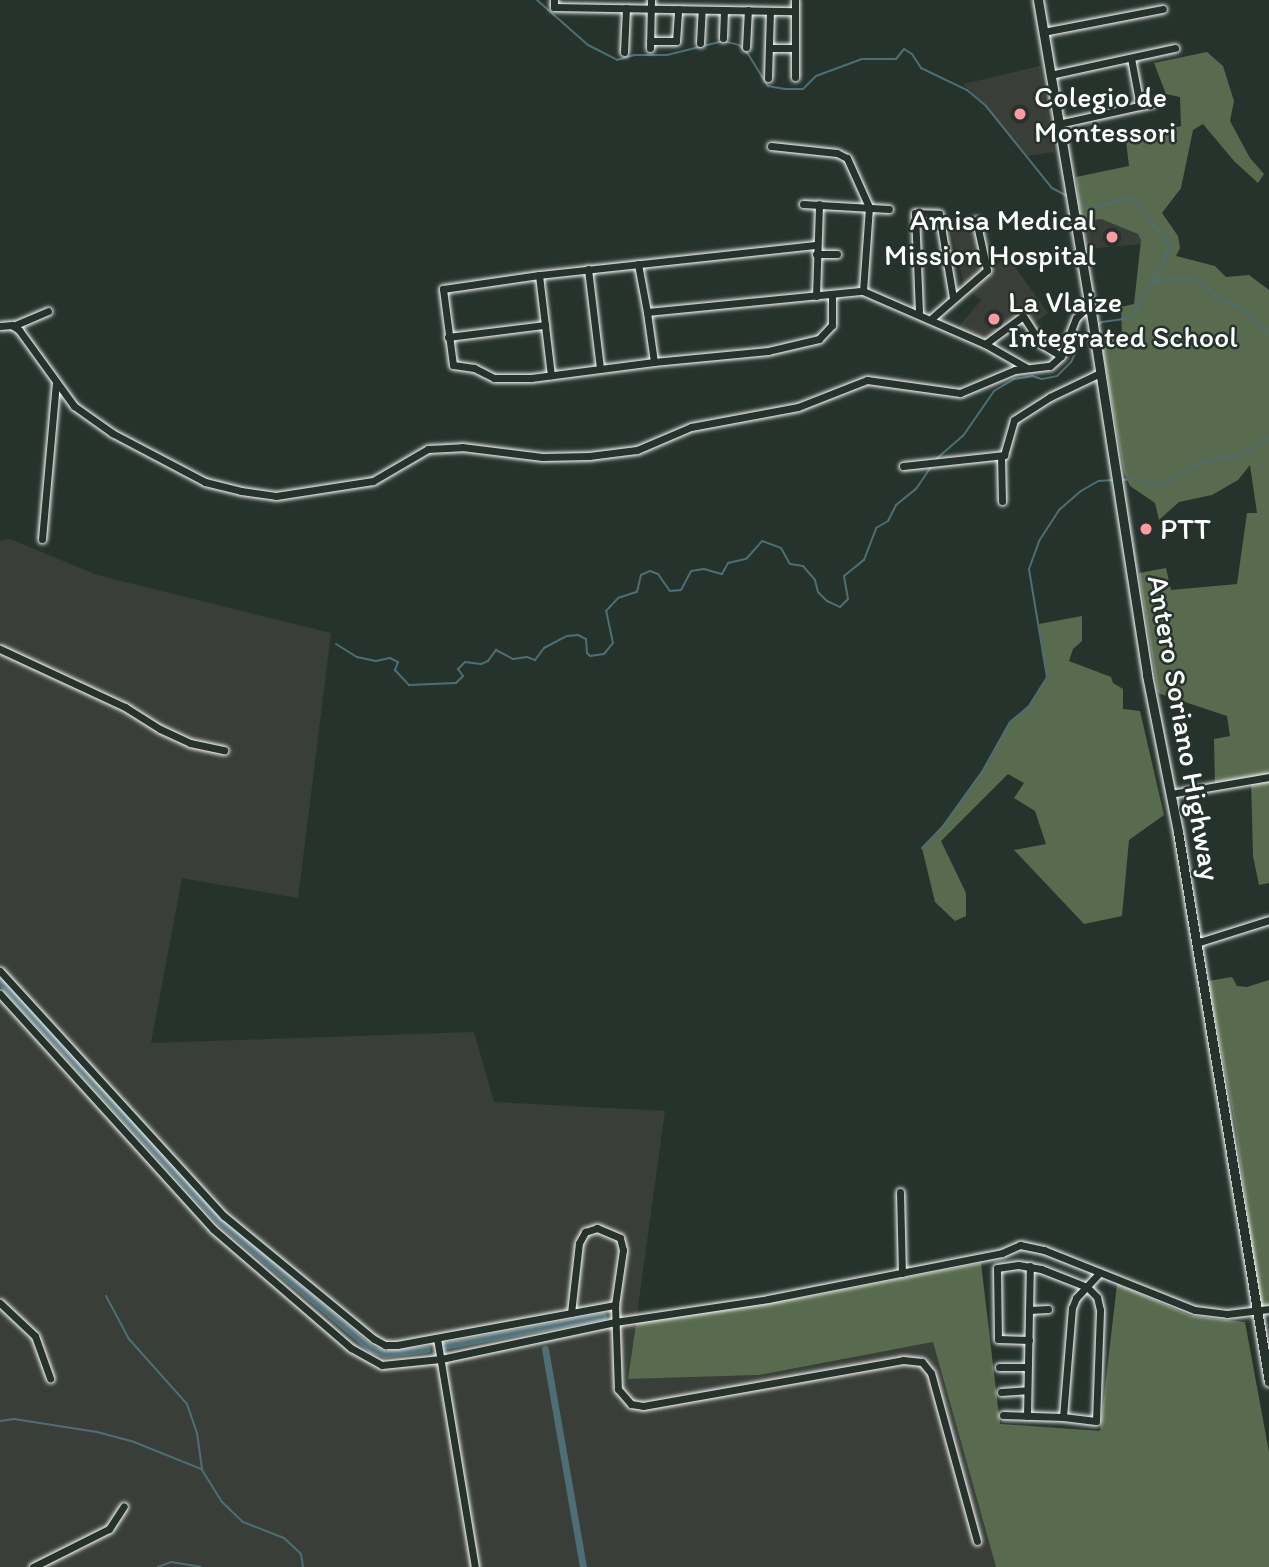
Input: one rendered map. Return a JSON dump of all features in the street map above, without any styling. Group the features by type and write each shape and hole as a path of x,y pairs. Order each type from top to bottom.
{"main road":[{"name":"Antero Soriano Highway","path":"1038,0 1269,1382"}],"street":[{"path":"554,0 554,7 577,4 651,4 677,9 795,11"},
{"path":"794,77 795,0"},
{"path":"651,4 650,44 676,41 677,9"},
{"path":"623,6 624,52"},
{"path":"1043,33 1163,9"},
{"path":"700,43 702,10"},
{"path":"723,38 724,10"},
{"path":"746,47 748,10"},
{"path":"768,78 770,10"},
{"path":"770,48 795,48"},
{"path":"1050,75 1175,48"},
{"path":"1131,58 1140,106"},
{"path":"1058,124 1153,103"},
{"path":"771,146 843,155 869,207 863,290"},
{"path":"803,204 889,209"},
{"path":"816,296 819,204"},
{"path":"919,312 915,213 939,214 953,298"},
{"path":"932,318 987,270 976,220"},
{"path":"832,295 832,326 818,338 768,351 551,375 494,378 474,368 453,365 443,289 638,264 816,250 837,254"},
{"path":"638,264 654,362"},
{"path":"588,269 600,368"},
{"path":"540,275 551,375"},
{"path":"647,312 863,290 932,318 1027,368"},
{"path":"13,326 74,406 112,433 205,482 276,496 373,481 428,449 462,447 542,457 638,450 691,426 798,407 867,380 960,393 1015,370 1050,366 1061,356 1076,318 1090,304"},
{"path":"0,326 13,326 48,311"},
{"path":"985,344 1023,316 1041,344 1061,356"},
{"path":"448,337 545,325"},
{"path":"903,466 1001,456 1006,453 1014,420 1050,397 1100,373"},
{"path":"42,539 56,382"},
{"path":"1001,456 1002,501"},
{"path":"0,649 125,707 170,734 190,743 224,750"},
{"path":"1170,794 1269,777"},
{"path":"1196,943 1269,920"},
{"path":"0,971 224,1216 360,1330 386,1345 615,1305"},
{"path":"0,994 214,1229 351,1348 382,1364 441,1359 615,1322 741,1304 1002,1253 1020,1245 1044,1251 1209,1314 1269,1309"},
{"path":"109,1114 121,1102"},
{"path":"900,1192 902,1273"},
{"path":"570,1313 579,1243 584,1232 597,1228 620,1238 623,1250 615,1305 618,1390 631,1404 643,1406 903,1360 922,1362 931,1373 977,1541"},
{"path":"1027,1416 1030,1266"},
{"path":"1003,1415 1096,1421 1100,1310 1097,1297 1087,1287 1030,1266 998,1268 998,1339 1029,1340"},
{"path":"1063,1417 1072,1308 1076,1298 1100,1272"},
{"path":"0,1303 35,1336 50,1378"},
{"path":"1029,1310 1048,1309"},
{"path":"437,1338 475,1567"},
{"path":"999,1367 1027,1367"},
{"path":"1002,1392 1027,1390"},
{"path":"33,1567 109,1529 124,1506"}],"shaded area":[{"name":"Colegio de Montessori","path":"1040,66 1054,152 1027,156 986,106 963,84"},
{"path":"948,218 976,220 988,269 1008,257 1048,313 1030,326 1024,317 985,344 956,330 981,300 965,288"},
{"name":"Amisa Medical Mission Hospital","path":"1101,219 1139,234 1142,244 1085,249 1081,222"},
{"path":"10,539 97,575 331,633 298,898 182,878 151,1043 474,1032 494,1102 665,1111 628,1379 759,1375 933,1342 996,1567 0,1567 0,541"}],"green space":[{"path":"1207,52 1223,66 1234,101 1230,121 1250,158 1264,174 1258,183 1234,161 1203,124 1193,130 1181,188 1162,213 1178,236 1180,248 1176,256 1215,266 1226,277 1249,275 1269,290 1269,883 1259,885 1253,856 1251,780 1215,786 1214,739 1230,736 1227,716 1158,693 1139,573 1166,568 1171,590 1237,584 1247,513 1257,513 1250,465 1238,480 1212,495 1179,502 1159,520 1155,503 1130,486 1124,472 1101,340 1122,337 1121,307 1134,304 1141,240 1138,234 1101,219 1081,222 1076,177 1129,166 1126,141 1181,126 1180,97 1166,94 1154,63"},
{"path":"1082,616 1082,641 1073,649 1069,661 1111,677 1113,683 1123,689 1123,709 1140,711 1164,815 1129,840 1122,916 1084,924 1014,850 1046,844 1035,811 1014,798 1024,783 1008,774 941,841 966,893 966,916 955,921 935,902 922,848 943,826 982,772 1010,722 1029,706 1047,677 1039,624"},
{"path":"1232,977 1237,986 1247,987 1269,980 1269,1307 1260,1307 1235,1124 1208,981"},
{"path":"981,1263 1000,1424 1100,1431 1117,1284 1191,1316 1245,1322 1269,1452 1269,1567 996,1567 933,1342 759,1375 628,1379 636,1323 806,1297"}],"waterway":[{"path":"537,0 588,45 617,60 635,55 667,55 723,41 739,45 748,54 768,86 785,89 803,89 816,76 862,59 896,59 904,49 912,54 921,68 967,90 986,106 1052,188 1067,196"},
{"path":"1078,202 1090,209 1126,198 1133,199 1169,245 1164,263 1152,281"},
{"path":"1096,326 1102,322 1131,318 1150,284 1173,278 1196,280 1223,301 1240,308 1269,333"},
{"path":"935,460 963,436 994,391 1014,379 1057,376 1071,362 1084,335 1091,330"},
{"path":"1119,480 1136,479 1160,486 1189,469 1216,458 1235,457 1269,438"},
{"path":"336,644 357,657 376,661 390,658 398,662 395,670 409,685 456,683 463,676 458,669 465,662 481,664 488,661 496,650 513,659 527,657 535,660 544,648 567,636 578,635 586,639 587,653 590,656 604,654 613,643 606,611 618,598 637,592 641,575 650,571 658,574 670,591 681,590 691,571 704,569 722,574 728,563 746,559 762,541 781,548 790,564 803,566 815,580 818,592 827,601 840,607 848,599 844,576 864,560 876,528 888,521 896,505 916,489 932,465"},
{"path":"922,848 943,826 982,772 1010,722 1029,706 1047,677 1029,569 1039,541 1059,510 1081,491 1098,481 1114,480"},
{"path":"0,981 219,1221 371,1349 385,1354 427,1349"},
{"path":"106,1296 129,1339 187,1404 197,1433 202,1470 221,1501 243,1522 284,1538 301,1554 303,1567"},
{"path":"444,1346 603,1316"},
{"path":"545,1349 583,1567"},
{"path":"0,1421 14,1419 97,1432 134,1442 201,1469"},
{"path":"158,1567 171,1562 201,1567"}],"place":[{"name":"Colegio de Montessori","path":"1020,114"},
{"name":"Amisa Medical Mission Hospital","path":"1112,237"},
{"name":"La Vlaize Integrated School","path":"994,319"},
{"name":"PTT","path":"1146,529"}]}
